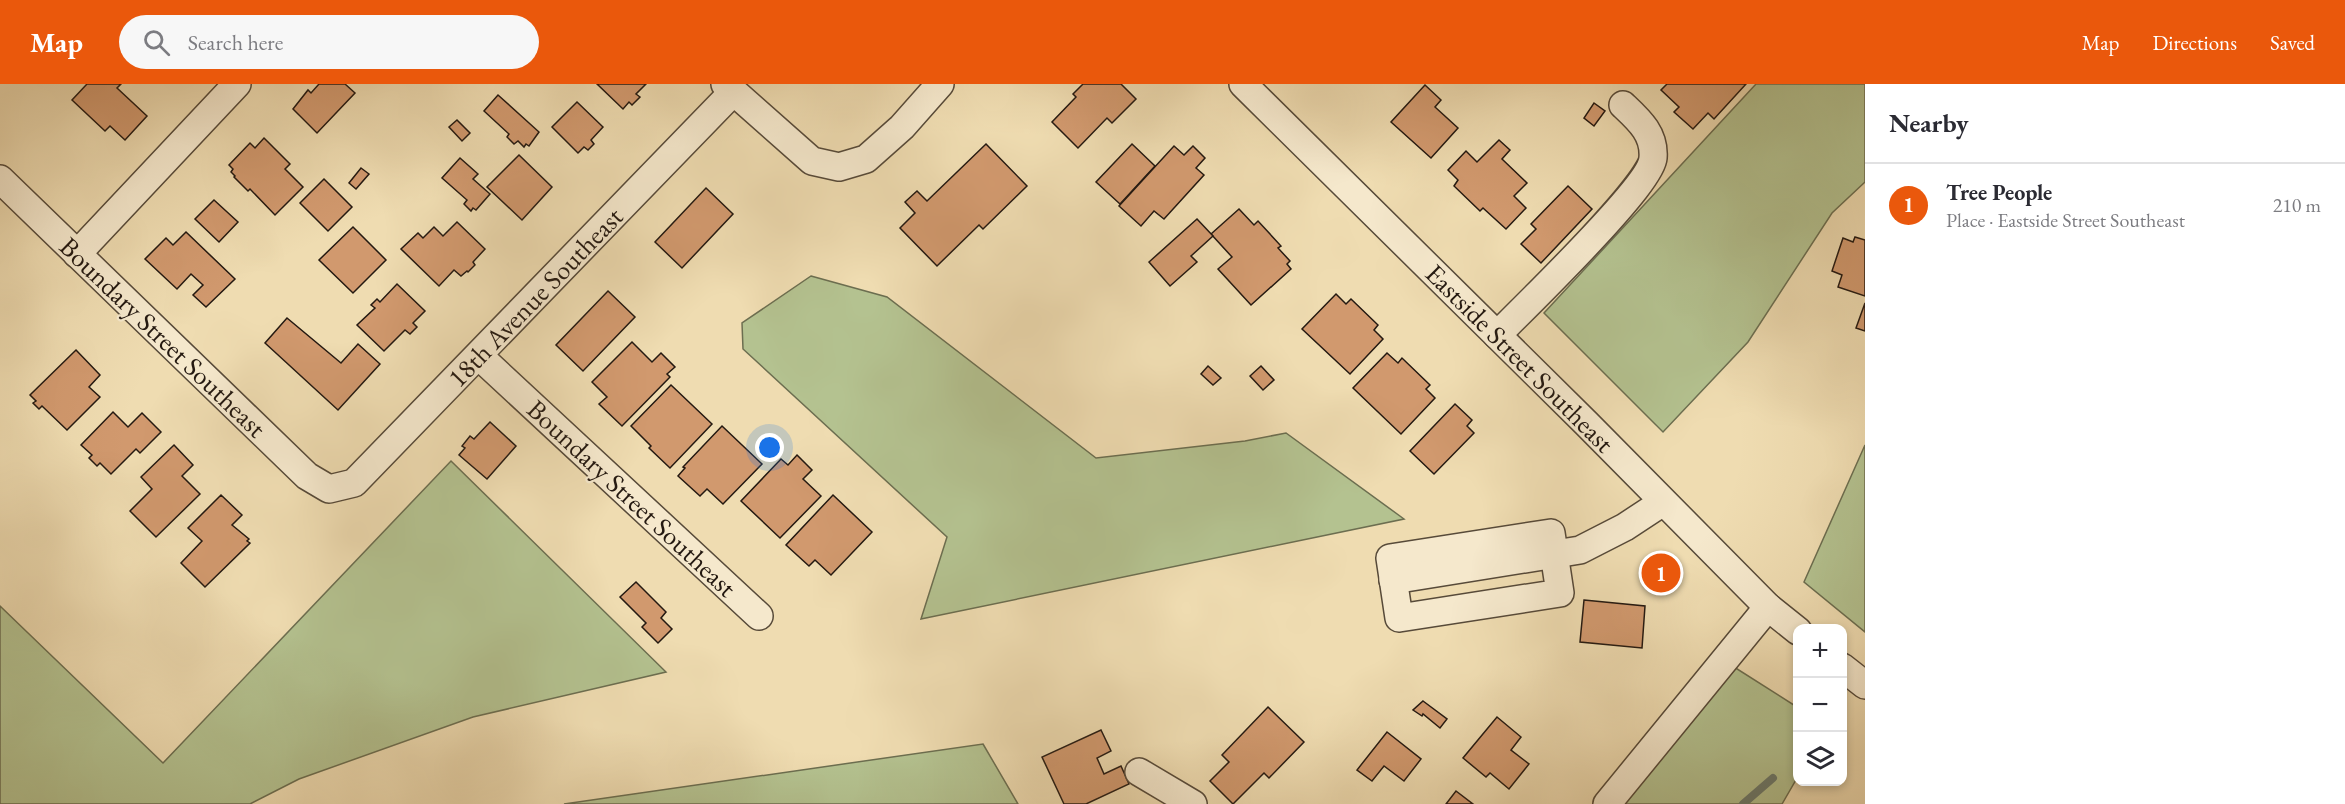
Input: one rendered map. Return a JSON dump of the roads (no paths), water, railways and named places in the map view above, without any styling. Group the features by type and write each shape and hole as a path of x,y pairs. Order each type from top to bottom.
{"street":[{"path":"78,254 237,84"},
{"path":"729,88 812,161 840,167 866,159 902,127 940,84"},
{"name":"Eastside Street Southeast","path":"1243,84 1768,607 1793,628"},
{"name":"18th Avenue Southeast","path":"329,489 354,483 479,356 729,88"},
{"path":"1497,335 1609,220 1649,171 1653,161 1653,145 1645,126 1623,105"},
{"name":"Boundary Street Southeast","path":"0,179 307,476 329,489"},
{"name":"Boundary Street Southeast","path":"479,356 759,616"},
{"path":"1554,554 1560,593 1399,618 1393,580 1554,554 1580,550 1625,527 1663,502"},
{"path":"1607,804 1768,607"},
{"path":"1847,671 1865,685"},
{"path":"1139,772 1193,804"}],"waterway":[{"path":"1743,804 1773,778"}],"place":[{"name":"Tree People","path":"1661,573"}]}
